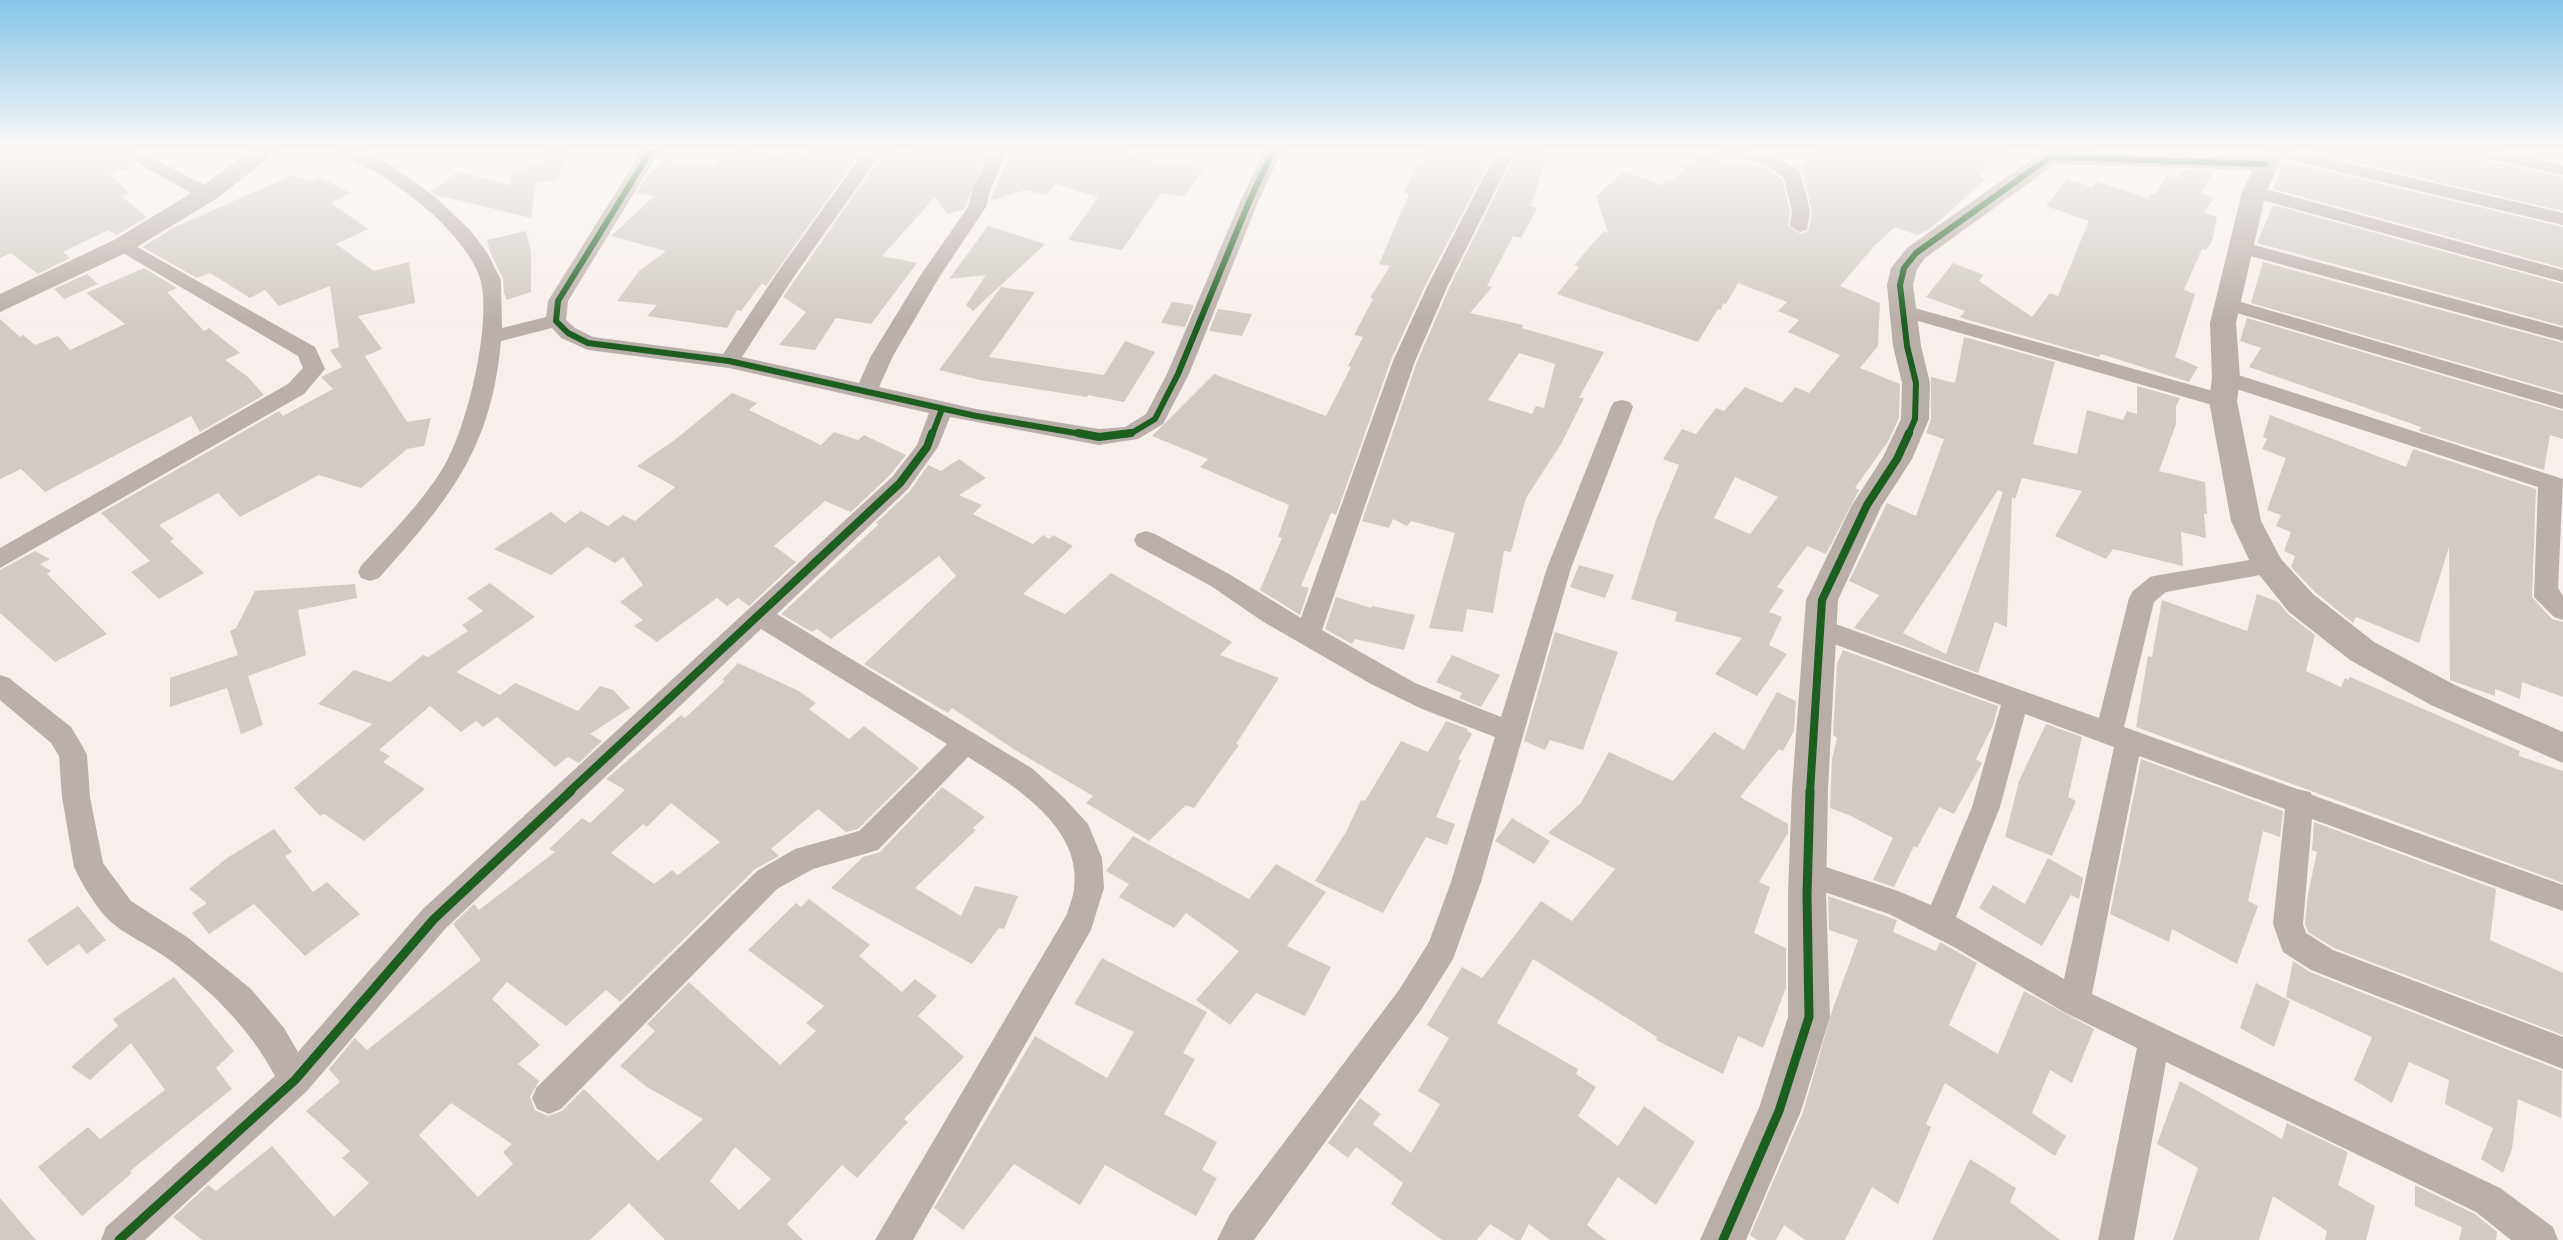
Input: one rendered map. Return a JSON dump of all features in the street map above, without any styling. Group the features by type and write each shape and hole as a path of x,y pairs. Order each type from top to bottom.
{"street":[{"path":"0,304 123,245 186,207"},
{"path":"370,572 432,503 456,466 474,429 486,381 494,291 487,271 464,238 436,207"},
{"path":"556,321 558,301 616,207"},
{"path":"729,361 834,207"},
{"path":"866,391 882,356 930,276 977,207"},
{"path":"556,321 568,333 588,343 729,361 942,409 1099,437 1130,434 1155,419 1183,364 1247,207"},
{"path":"1308,634 1404,361 1438,285 1478,207"},
{"path":"1800,207 1800,226"},
{"path":"1723,1240 1779,1111 1809,1017 1810,789 1822,600 1867,505 1897,459 1914,419 1916,383 1906,346 1900,285 1904,268 1916,253 1976,207"},
{"path":"2253,207 2239,247 2223,323 2224,389 2246,521 2268,566 2301,603 2362,651 2452,699 2563,748"},
{"path":"2380,207 2563,276"},
{"path":"2498,207 2563,219"},
{"path":"0,560 297,389 314,369 307,352 123,245"},
{"path":"2239,247 2563,335"},
{"path":"2227,304 2563,402"},
{"path":"1904,311 2224,389 2556,485 2546,588 2547,597 2563,610"},
{"path":"490,337 556,321"},
{"path":"1235,1240 1242,1226 1410,1000 1442,949 1466,882 1559,568 1622,407"},
{"path":"118,1240 296,1080 434,919 900,483 927,447 942,409"},
{"path":"1146,540 1220,580 1343,657 1461,716 1511,731"},
{"path":"2075,1002 2142,598 2149,589 2159,584 2268,566"},
{"path":"759,615 1023,777 1078,833 1087,858 1089,888 1080,920 893,1240"},
{"path":"1821,628 2563,898"},
{"path":"0,685 61,735 73,755 76,797 89,867 120,911 176,947 240,999 273,1039 296,1080"},
{"path":"1938,924 1986,807 2016,699"},
{"path":"549,1098 767,880 805,858 868,841 966,742"},
{"path":"2300,801 2288,924 2294,942 2322,960 2563,1053"},
{"path":"1808,874 1898,904 1938,924 2075,1002 2488,1200 2540,1240"},
{"path":"2116,1240 2154,1041"}],"building":[{"path":"0,207 134,207 147,217 117,235 108,230 63,252 70,258 38,274 11,253 0,258"},
{"path":"220,207 337,207 368,229 336,244 374,271 409,262 415,303 358,316 382,349 365,356 407,422 431,418 424,446 407,449 361,488 319,475 240,517 218,493 159,525 174,539 170,541 204,573 159,599 131,572 150,561 101,513 279,411 283,416 333,389 321,377 342,367 330,350 339,347 330,286 279,306 265,290 250,298 210,273 197,278 142,247 173,228"},
{"path":"485,207 533,207 531,218"},
{"path":"642,207 822,207 766,286 762,283 741,311 737,310 727,328 647,316 657,305 617,301 639,271 666,251 611,236"},
{"path":"846,207 926,207 882,256 917,263 871,324 836,318 815,350 779,345 806,312 783,297"},
{"path":"942,207 965,207 964,209 947,214"},
{"path":"1091,207 1152,207 1122,250 1068,240"},
{"path":"1403,207 1466,207 1426,284 1391,360 1336,515 1331,513 1301,586 1309,588 1300,615 1260,590 1282,538 1278,537 1289,505 1200,467 1208,459 1152,436 1214,374 1326,416 1351,367 1348,366 1363,337 1354,335 1373,299 1370,298 1390,266 1379,264"},
{"path":"1489,207 1537,208 1521,238 1513,236 1487,286 1492,287 1470,313 1523,325 1522,328 1604,352 1579,398 1584,398 1561,444 1526,498 1511,552 1504,551 1493,613 1467,609 1463,632 1429,628 1455,533 1411,521 1407,526 1393,519 1389,528 1362,521 1417,362 1450,286","holes":["1519,353 1555,364 1544,408 1536,406 1532,414 1488,400"]},
{"path":"1600,207 1789,207 1788,226 1801,234 1809,230 1811,207 1955,207 1930,229 1917,235 1895,227 1875,245 1840,286 1880,303 1878,346 1860,368 1900,384 1899,418 1889,440 1855,488 1859,490 1826,554 1807,546 1777,587 1784,590 1769,612 1782,617 1769,645 1787,654 1757,696 1715,674 1742,638 1675,621 1677,612 1631,599 1656,520 1679,465 1663,459 1682,429 1696,434 1716,408 1724,411 1745,387 1782,403 1795,387 1809,393 1840,355 1788,332 1799,320 1778,311 1787,302 1738,283 1726,304 1723,303 1721,310 1718,309 1698,342 1557,294 1579,267 1574,265 1604,231 1608,233","holes":["1735,477 1778,497 1750,534 1714,518"]},
{"path":"2048,207 2208,207 2204,213 2217,217 2212,241 2206,250 2202,249 2184,290 2195,294 2175,357 2198,367 2189,382 2101,354 2099,357 1968,320 1960,317 1965,311 1926,297 1953,263 1984,275 1979,281 2032,317 2050,293 2058,296 2089,221"},
{"path":"2272,207 2280,207 2563,284 2563,326 2257,243"},
{"path":"2339,207 2478,207 2563,227 2563,268"},
{"path":"2545,207 2563,207 2563,211"},
{"path":"988,226 1045,244 973,311 966,305 986,275 949,279"},
{"path":"526,231 531,252 531,292 507,300 503,279 487,240"},
{"path":"2263,262 2563,343 2563,393 2251,303"},
{"path":"144,268 177,288 167,292 204,331 209,328 240,353 225,360 248,377 264,395 200,432 191,416 45,492 21,469 0,479 0,319 20,337 23,335 35,345 58,336 70,350 125,324 86,293"},
{"path":"87,274 98,284 64,299 54,289"},
{"path":"1001,287 1035,292 989,357 1104,375 1125,341 1155,352 1124,402 980,380 939,370"},
{"path":"1172,302 1194,305 1185,327 1161,323"},
{"path":"1218,309 1252,314 1242,336 1209,331"},
{"path":"2247,318 2563,411 2563,439 2550,435 2544,470 2419,431 2421,427 2249,367 2261,348 2240,341"},
{"path":"1964,337 2055,362 2033,444 2077,454 2087,410 2123,420 2127,411 2137,414 2137,386 2180,398 2176,406 2176,424 2159,471 2205,482 2206,538 2181,532 2183,566 2113,549 2106,559 2055,536 2082,491 2022,478 2015,499 2012,497 2007,627 1995,622 1978,673 1854,628 1879,595 1849,581 1887,503 1916,516 1944,439 1926,433 1931,419 1931,377 1955,383","holes":["1998,490 2003,492 1946,654 1903,633"]},
{"path":"732,393 757,403 749,410 821,445 834,432 858,440 864,435 906,455 890,475 851,512 825,501 774,546 796,562 749,606 738,598 727,606 717,598 657,642 634,626 643,620 620,602 643,585 623,557 615,563 587,547 551,575 494,549 551,512 565,523 581,511 608,526 623,515 635,521 675,487 637,466 676,439"},
{"path":"2270,415 2406,467 2413,449 2536,489 2532,597 2552,619 2563,622 2563,697 2522,682 2520,699 2495,689 2495,696 2450,680 2449,547 2419,643 2356,617 2353,623 2315,592 2291,567 2295,556 2284,551 2291,532 2276,526 2281,515 2267,510 2286,458 2262,449 2267,439 2263,437"},
{"path":"959,459 986,478 959,495 982,505 973,514 1033,544 1043,535 1049,539 1053,535 1073,546 1023,594 1065,614 1111,573 1232,642 1220,655 1279,678 1236,744 1239,745 1194,808 1186,805 1149,841 1086,803 1093,796 1015,750 952,708 948,713 864,664 956,576 939,556 831,639 817,629 812,632 781,614 879,524 876,523 910,491 928,465 941,471"},
{"path":"35,551 50,559 40,564 51,571 47,574 107,634 55,662 0,613 0,570"},
{"path":"1579,565 1614,575 1605,598 1570,587"},
{"path":"490,583 535,617 456,672 500,695 515,683 578,711 600,686 613,690 630,708 590,734 602,741 579,763 568,757 555,767 497,717 483,727 476,721 461,732 430,706 379,750 390,756 383,762 425,789 364,841 324,814 320,816 294,788 372,724 318,704 354,670 390,682 423,655 428,657 468,631 462,625 483,611 467,598"},
{"path":"355,584 357,598 298,610 306,655 248,676 263,725 241,734 227,688 170,707 170,678 238,655 230,631 236,628 255,591"},
{"path":"2257,594 2278,602 2288,614 2315,635 2306,671 2341,687 2345,678 2348,680 2350,677 2520,751 2519,756 2563,771 2563,883 2136,727 2148,656 2152,657 2162,600 2247,631"},
{"path":"1336,597 1371,608 1372,606 1415,615 1404,650 1355,639 1352,644 1325,629"},
{"path":"1555,632 1618,652 1583,750 1550,740 1545,750 1524,741"},
{"path":"1843,650 1998,706 1993,725 1976,759 1982,763 1954,814 1939,807 1917,848 1914,846 1894,887 1873,880 1893,838 1849,815 1830,808 1832,759 1837,738 1833,735 1837,664"},
{"path":"1452,655 1500,675 1481,707 1459,698 1462,693 1436,682"},
{"path":"738,663 797,690 816,703 809,709 849,739 864,726 919,768 858,829 846,832 818,809 771,849 779,856 755,869 620,1002 606,990 566,1026 507,982 492,999 540,1045 518,1064 539,1081 530,1097 535,1110 548,1116 562,1111 584,1089 658,1161 703,1119 647,1087 620,1066 655,1031 647,1024 689,982 780,1065 816,1031 806,1023 824,1006 748,950 796,903 801,907 809,899 870,945 859,956 902,992 915,979 937,996 918,1016 964,1057 904,1119 908,1122 857,1178 842,1165 787,1224 803,1240 665,1240 629,1203 590,1240 202,1240 173,1217 208,1185 216,1191 272,1146 334,1217 369,1183 342,1158 350,1151 306,1111 340,1082 329,1069 355,1038 367,1050 481,960 453,924 474,904 479,910 555,852 549,849 582,818 590,823 625,790 606,779 681,715 685,718 725,681 722,680","holes":["671,803 720,842 678,875 672,870 654,884 611,853 643,824 647,827","451,1103 512,1144 503,1152 513,1164 478,1197 419,1135","735,1147 771,1179 739,1210 710,1181"]},
{"path":"1777,692 1796,701 1794,731 1783,751 1779,749 1740,797 1788,824 1788,833 1759,882 1770,887 1754,933 1786,948 1786,988 1763,1048 1738,1036 1723,1074 1656,1040 1657,1037 1533,959 1497,1023 1578,1069 1576,1074 1596,1087 1578,1116 1618,1146 1644,1106 1695,1142 1656,1205 1618,1177 1587,1225 1606,1240 1550,1240 1529,1224 1521,1240 1515,1240 1490,1224 1477,1240 1442,1240 1391,1204 1403,1183 1356,1147 1348,1158 1328,1143 1360,1098 1381,1114 1373,1124 1411,1153 1440,1104 1418,1091 1449,1038 1427,1025 1462,967 1482,978 1541,901 1572,921 1615,869 1548,833 1581,803 1609,752 1673,781 1714,732 1744,750"},
{"path":"1446,721 1468,729 1467,731 1472,734 1458,759 1461,760 1436,817 1455,824 1447,845 1426,837 1383,913 1315,881 1346,832 1361,800 1365,801 1401,741 1428,752"},
{"path":"2046,724 2082,737 2068,797 2076,801 2052,856 2005,837 2019,781"},
{"path":"2141,759 2283,811 2280,837 2263,831 2248,901 2258,906 2237,964 2172,929 2169,942 2110,914"},
{"path":"942,787 985,817 973,828 976,830 915,888 961,916 975,886 1018,896 1004,929 999,928 972,964 831,888 863,857 880,852"},
{"path":"1512,818 1550,841 1534,864 1495,841"},
{"path":"2314,822 2496,889 2490,940 2563,973 2563,1035 2334,948 2308,932 2305,924 2308,894 2317,852 2312,850"},
{"path":"274,829 292,852 285,856 313,892 327,882 360,914 305,956 254,904 209,934 192,913 207,903 189,889 227,858"},
{"path":"1133,836 1249,899 1276,864 1326,892 1287,946 1331,967 1305,1016 1256,993 1230,1025 1196,1000 1239,951 1186,913 1174,928 1119,897 1129,884 1106,871"},
{"path":"2048,858 2083,878 2079,899 2071,895 2042,946 1979,908 1993,885 2025,904"},
{"path":"1828,896 1897,920 1893,932 1936,951 1940,942 1977,963 1949,1025 1998,1054 2024,991 2094,1029 2072,1083 2050,1070 2032,1113 2066,1136 2055,1156 1945,1083 1926,1124 1931,1127 1898,1204 1872,1187 1845,1240 1805,1240 1784,1225 1776,1240 1757,1240 1750,1235 1803,1112 1832,1011 1858,940 1829,930"},
{"path":"78,906 106,940 87,954 79,944 47,966 27,940"},
{"path":"1102,958 1207,1012 1183,1053 1195,1059 1164,1114 1217,1142 1202,1170 1217,1178 1196,1216 1105,1165 1080,1205 1014,1164 963,1230 934,1208 1035,1036 1107,1078 1134,1032 1074,1004"},
{"path":"2293,961 2310,972 2562,1071 2561,1118 2518,1099 2512,1149 2503,1173 2481,1159 2493,1128 2445,1104 2449,1080 2409,1062 2392,1103 2354,1080 2372,1037 2286,997"},
{"path":"174,977 234,1051 216,1068 232,1089 130,1171 132,1173 82,1216 38,1167 88,1127 100,1139 165,1090 131,1043 90,1080 71,1067 118,1026 113,1019"},
{"path":"2256,983 2290,1001 2274,1047 2240,1028"},
{"path":"2180,1081 2282,1139 2287,1123 2348,1152 2338,1185 2375,1206 2366,1240 2325,1240 2327,1231 2273,1196 2259,1240 2173,1240 2198,1168 2157,1144"},
{"path":"1970,1159 2016,1188 2010,1202 2060,1240 1932,1240"},
{"path":"2415,1185 2475,1214 2497,1232 2496,1240 2459,1240 2462,1227 2415,1206"},
{"path":"0,1198 36,1240 0,1240"}],"cycle path":[{"path":"616,207 558,301 556,321 568,333 588,343 729,361 976,416 1099,437 1130,434 1155,419 1178,374 1247,207"},
{"path":"1723,1240 1779,1111 1809,1017 1807,894 1810,789 1822,600 1867,505 1897,459 1915,419 1916,383 1907,346 1900,285 1904,268 1916,253 1980,207"},
{"path":"119,1240 295,1080 434,919 900,483 927,447 942,409"}]}
